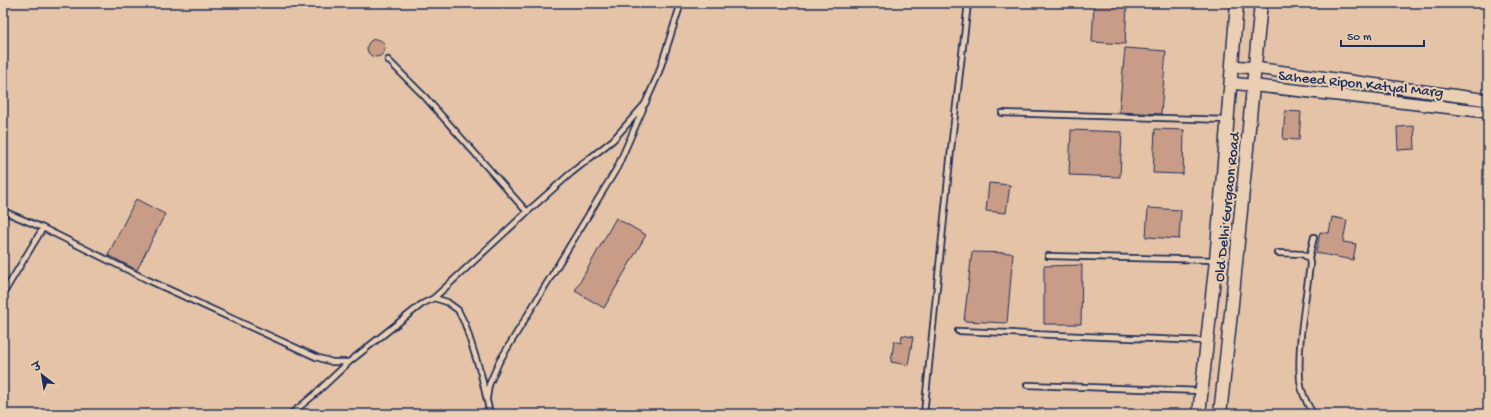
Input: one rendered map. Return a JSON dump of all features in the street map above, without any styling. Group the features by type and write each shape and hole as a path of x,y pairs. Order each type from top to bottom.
{"main road":[{"name":"Old Delhi Gurgaon Road","path":"1199,414 1203,391 1216,260 1237,3"},
{"name":"Old Delhi Gurgaon Road","path":"1220,414 1254,86 1261,3"}],"street":[{"name":"Saheed Ripon Katyal Marg","path":"1232,66 1488,100"},
{"name":"Saheed Ripon Katyal Marg","path":"1231,83 1488,112"}],"lane":[{"path":"487,398 490,385 499,362 617,168 658,75 681,3"},
{"path":"924,414 952,140 968,3"},
{"path":"388,60 425,97 527,212"},
{"path":"291,414 349,362 422,304 434,298 571,173 613,140 645,104"},
{"path":"1002,113 1228,120"},
{"path":"3,211 43,228 148,280 293,347 332,362 349,362"},
{"path":"3,294 43,228"},
{"path":"1313,414 1303,394 1300,380 1300,347 1310,264 1309,258 1314,237"},
{"path":"1278,253 1302,254 1309,258"},
{"path":"1048,256 1216,260"},
{"path":"434,298 447,302 458,310 465,324 487,398 490,414"},
{"path":"958,331 1208,341"},
{"path":"1027,384 1203,391"}],"building":[{"path":"1094,4 1127,5 1125,44 1092,42"},
{"path":"376,39 382,42 385,48 382,54 376,57 370,54 367,48 370,42"},
{"path":"1125,48 1166,51 1161,114 1119,112"},
{"path":"1285,111 1301,112 1299,140 1283,139"},
{"path":"1414,126 1415,149 1398,150 1397,127"},
{"path":"1155,129 1184,130 1183,174 1153,173"},
{"path":"1071,130 1122,132 1120,177 1069,175"},
{"path":"989,183 1010,185 1006,213 986,211"},
{"path":"136,199 165,214 137,270 108,255"},
{"path":"1148,208 1181,210 1179,239 1146,237"},
{"path":"1332,217 1347,220 1343,242 1356,244 1353,260 1316,253 1320,232 1329,233"},
{"path":"616,218 646,235 604,308 575,291"},
{"path":"972,252 1013,253 1007,323 964,321"},
{"path":"1082,265 1081,324 1044,324 1044,266"},
{"path":"902,335 913,337 908,365 891,362 894,341 901,343"}]}
